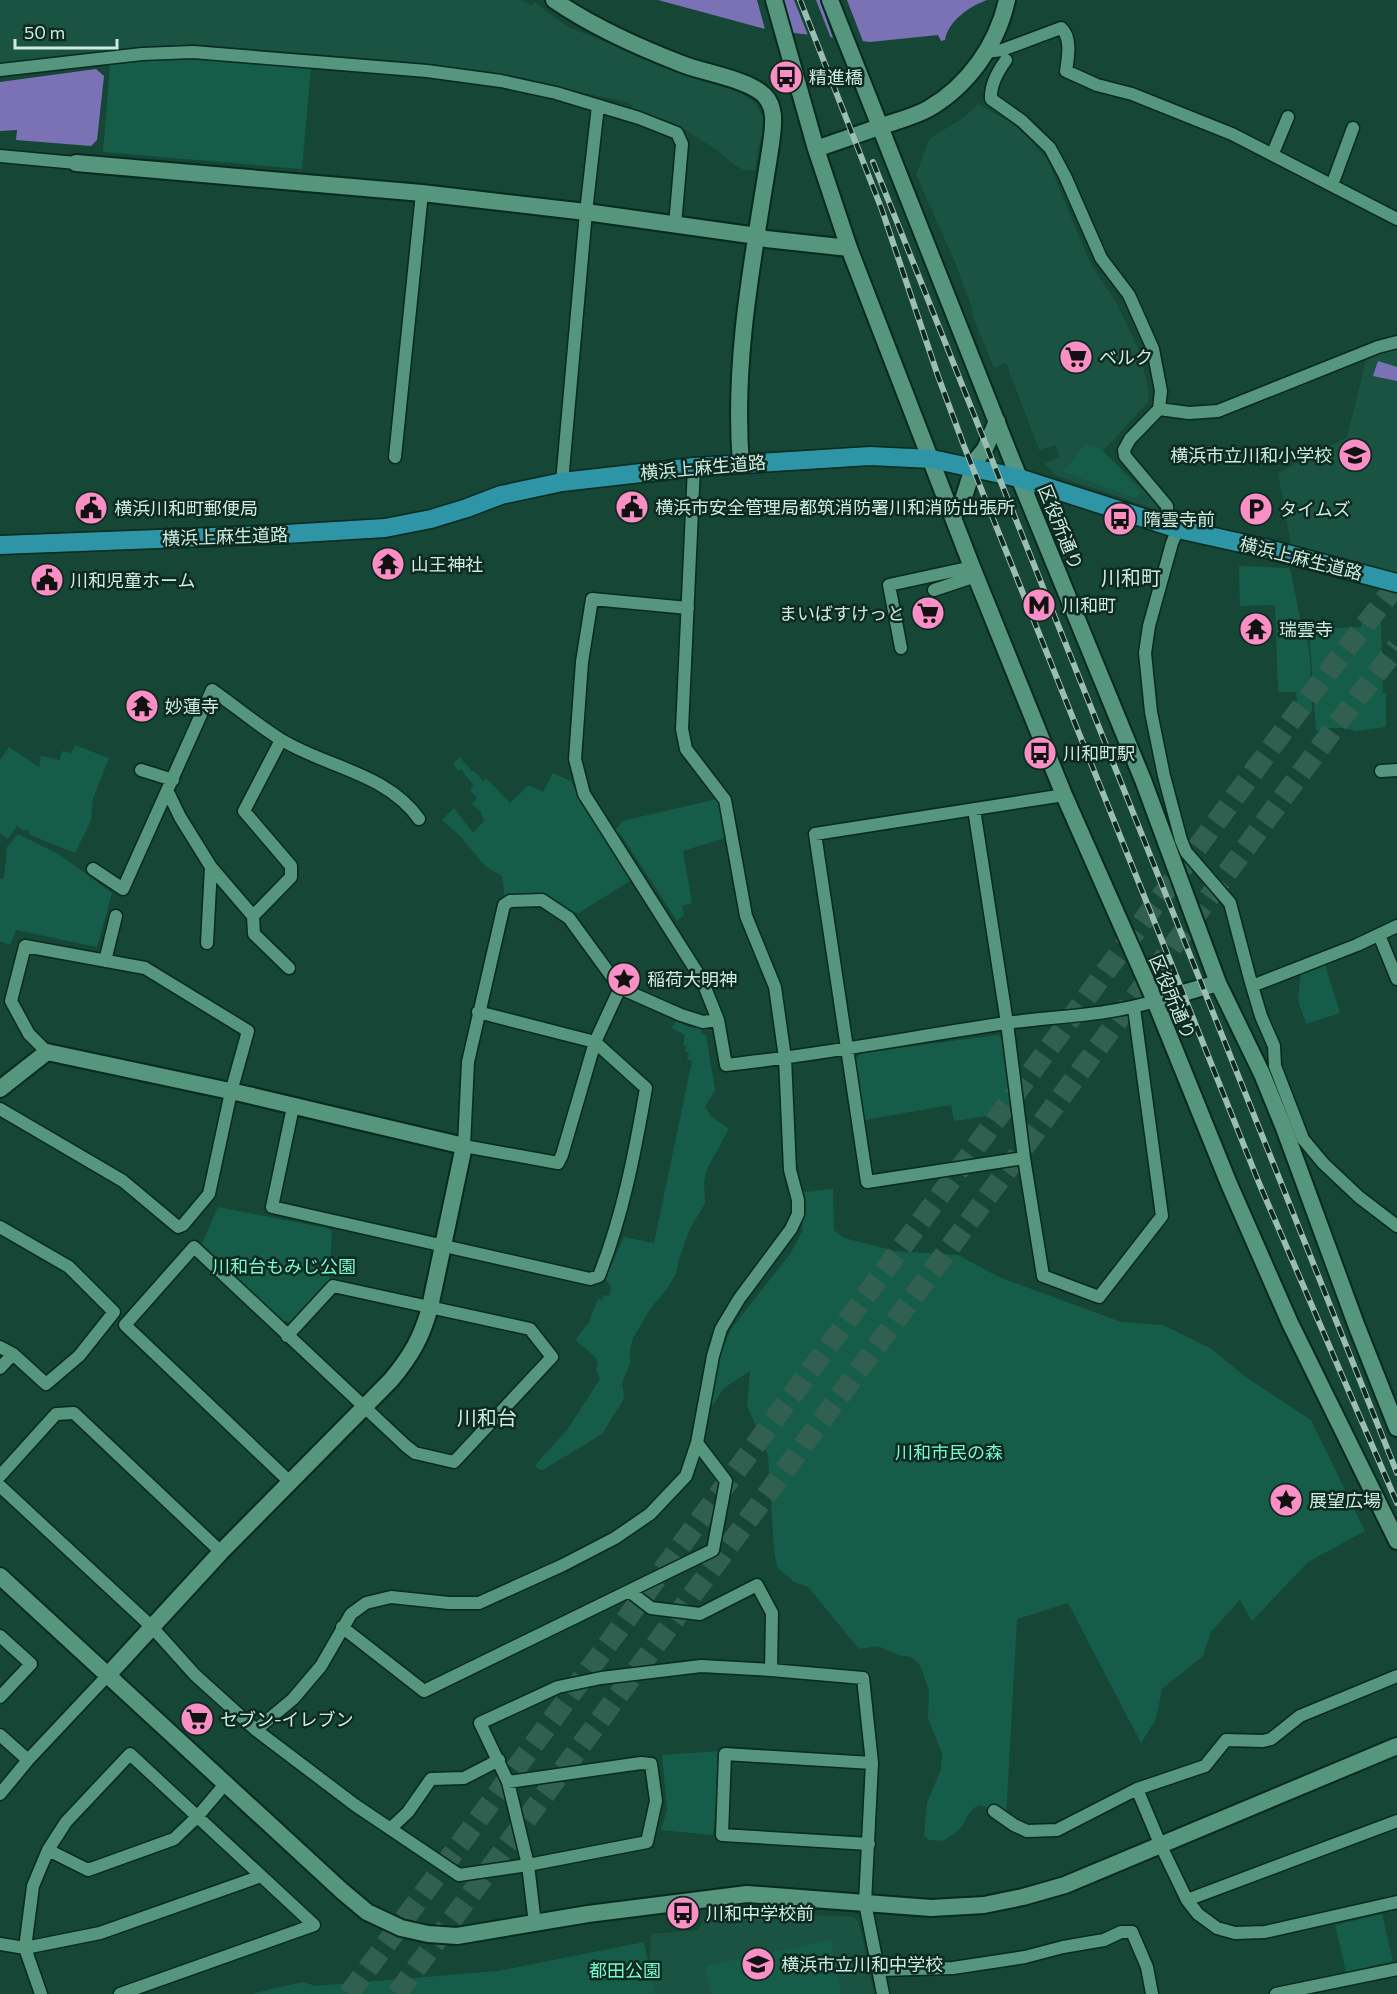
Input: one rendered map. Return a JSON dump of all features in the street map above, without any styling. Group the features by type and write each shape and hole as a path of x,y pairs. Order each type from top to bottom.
{"main road":[{"name":"横浜上麻生道路","path":"0,545 384,528 431,519 501,495 562,482 694,467 870,456 932,459 1019,478 1173,527 1397,583"}],"street":[{"path":"554,0 588,22 682,65 751,86 763,95 771,107 773,127 744,329 740,404 741,464"},
{"name":"区役所通り","path":"774,0 816,149 849,248 974,571 1064,795 1155,1001 1228,1184 1285,1312 1397,1541"},
{"name":"区役所通り","path":"830,0 1019,478 1143,780 1218,983 1269,1070 1284,1128 1357,1327 1397,1428"},
{"path":"816,149 920,113 948,96 973,71 987,49 1007,0"},
{"path":"987,49 1002,50 1061,28 1068,38 1066,71 1077,77 1132,94 1232,134 1273,153 1397,219"},
{"path":"0,70 142,54 220,53 427,71 501,81 556,93 639,118 677,133 682,144 675,225"},
{"path":"1006,60 996,77 990,95 991,99 1042,138 1057,158 1101,258 1129,295 1153,349 1161,391 1159,409 1130,439 1124,450 1125,456 1167,506 1173,527 1172,543 1149,626 1145,653 1151,712 1164,776 1181,840 1186,852 1230,903 1261,1016 1274,1046 1269,1070 1303,1139 1323,1163 1359,1197 1397,1226"},
{"path":"562,482 586,212 598,106"},
{"path":"1273,153 1288,117"},
{"path":"1332,185 1353,128"},
{"path":"0,156 422,193 586,212 766,239 849,248"},
{"path":"395,457 422,193"},
{"path":"1159,409 1190,413 1218,411 1368,351 1397,342"},
{"path":"954,517 963,500 971,468 985,449 997,422"},
{"path":"256,1730 293,1699 321,1665 351,1614 366,1603 391,1597 450,1603 479,1603 563,1565 615,1538 650,1514 686,1476 697,1443 713,1356 721,1329 739,1299 791,1229 798,1214 798,1200 790,1170 784,1058 775,987 746,916 725,800 686,749 682,729 694,467"},
{"path":"934,590 974,571"},
{"path":"901,648 889,585 974,571"},
{"path":"688,608 592,599 582,662 575,759 584,794 702,980 718,1020 726,1065 847,1049 1007,1023 1134,1008 1218,983"},
{"path":"93,869 123,889 212,690 281,740 350,770 396,794 410,805 419,819"},
{"path":"254,916 291,877 291,866 244,811 281,740"},
{"path":"141,770 173,780"},
{"path":"1381,771 1397,770"},
{"path":"1143,780 1164,776"},
{"path":"168,792 180,818 211,867 254,916 254,934 289,968"},
{"path":"1024,1158 867,1182 815,834 1064,795"},
{"path":"974,809 1043,1276 1099,1297 1162,1216 1134,1008"},
{"path":"207,943 211,867"},
{"path":"0,1794 28,1760 221,1552 396,1373 414,1349 424,1330 430,1307 464,1146 468,1062 504,905 510,901 542,900 569,918 620,988 681,1015 703,1022 718,1020"},
{"path":"105,961 116,916"},
{"path":"1252,986 1397,926"},
{"path":"1379,934 1397,979"},
{"path":"0,1109 123,1182 178,1227 183,1225 209,1194 231,1092 248,1031 145,968 25,946 11,1001 29,1034 47,1052 231,1092 464,1146 558,1163 595,1042 620,988"},
{"path":"293,1107 272,1207 590,1279 599,1276 614,1238 634,1155 646,1088 595,1042 478,1012"},
{"path":"0,1089 47,1052"},
{"path":"0,1227 69,1267 114,1312 79,1356 46,1384 13,1354 0,1347"},
{"path":"287,1336 333,1286 530,1329 552,1357 454,1462 416,1454 287,1336 194,1247 125,1325 291,1482"},
{"path":"0,1368 13,1354"},
{"path":"0,1476 56,1413 74,1413 221,1552"},
{"path":"342,1626 424,1690 713,1550 726,1481 697,1443"},
{"path":"0,1486 152,1627 195,1676 256,1730 355,1805 459,1875 528,1865 647,1842 657,1801 651,1764 641,1763 508,1782"},
{"path":"0,1576 342,1891 368,1911 401,1928 428,1934 457,1936 588,1914 747,1894 931,1908 984,1905 1065,1885 1397,1746"},
{"path":"629,1591 651,1608 700,1614 757,1585 772,1612 771,1670"},
{"path":"0,1636 31,1664 0,1697"},
{"path":"535,1924 528,1865 508,1782 480,1723 558,1687 601,1678 701,1666 863,1678 872,1763 870,1844 865,1903 883,1994"},
{"path":"994,1811 1027,1831 1057,1830 1137,1789 1205,1766 1227,1740 1263,1741 1271,1739 1300,1716 1397,1676"},
{"path":"0,1735 28,1760"},
{"path":"41,1994 25,1948 33,1886 48,1850 66,1822 130,1754 314,1925 120,1994"},
{"path":"870,1844 722,1835 722,1823 725,1754 872,1763"},
{"path":"390,1829 408,1812 431,1779 464,1778 499,1760"},
{"path":"48,1850 88,1870 174,1839 198,1816 225,1784"},
{"path":"1137,1789 1187,1900 1198,1914 1217,1928 1235,1933 1265,1932 1397,1902"},
{"path":"1187,1900 1397,1821"},
{"path":"0,1944 25,1948 100,1933 261,1876"},
{"path":"879,1970 953,1968 1005,1960 1104,1940 1121,1932 1132,1932 1147,1967 1152,1994"},
{"path":"1276,1994 1397,1969"}],"shaded area":[{"path":"0,0 521,0 532,6 534,2 568,27 669,66 736,88 756,104 763,117 765,141 760,140 755,171 742,169 685,130 633,109 630,103 486,71 400,61 193,44 57,56 0,68"},
{"path":"658,0 987,0 961,15 950,27 945,40 941,41 938,35 870,42 769,30"},
{"path":"96,69 104,76 97,140 91,146 16,140 17,130 0,131 0,82"},
{"path":"978,104 1010,122 1026,135 1047,159 1091,265 1116,302 1140,352 1149,394 1148,402 1103,451 1160,506 1154,509 1057,476 1044,464 1060,457 1055,445 1039,450 1006,363 994,368 971,312 973,310 955,262 916,175 930,138 963,118"},
{"name":"横浜市立川和小学校","path":"1397,347 1397,574 1291,545 1278,473 1347,437 1367,356"},
{"path":"1378,361 1397,367 1397,381 1373,376"},
{"name":"横浜市立川和中学校","path":"732,1911 854,1917 859,1923 874,1994 648,1994 651,1934 698,1930 704,1918"}],"green space":[{"path":"168,58 311,67 302,169 103,152 110,64"},
{"path":"1086,445 1100,448 1141,492 1135,498 1061,471"},
{"path":"1239,566 1290,568 1310,657 1312,712 1298,713 1296,692 1278,692 1275,605 1240,606"},
{"path":"1363,616 1370,616 1370,621 1381,620 1386,727 1355,731 1346,728 1329,728 1316,731 1309,629 1361,627"},
{"path":"75,745 109,758 93,799 91,821 75,853 30,835 28,829 24,831 17,826 8,839 0,833 0,760 9,747 39,767 41,756 60,760 62,751 71,753"},
{"path":"460,757 472,772 474,771 483,781 486,778 510,803 529,785 543,792 553,773 571,781 577,794 633,879 579,913 505,899 502,876 486,867 460,836 442,820 454,808 473,833 484,821 481,812 472,804 477,798 470,790 474,786 461,769 458,771 453,763"},
{"path":"717,799 725,838 683,851 692,903 682,906 684,915 677,921 621,835 615,831 622,821"},
{"path":"18,834 60,855 112,893 97,947 16,930 10,945 0,941 0,879 4,878 7,847"},
{"path":"1324,961 1340,1013 1306,1024 1298,1000 1301,970"},
{"path":"676,1021 689,1027 701,1028 702,1034 706,1035 715,1090 705,1107 712,1117 729,1129 707,1169 704,1182 705,1203 690,1229 676,1274 633,1338 630,1348 630,1364 622,1383 624,1398 622,1402 602,1434 543,1470 538,1469 535,1465 567,1430 600,1379 596,1370 598,1363 594,1356 575,1340 589,1322 598,1299 602,1300 604,1295 609,1296 611,1287 605,1279 624,1237 654,1243 692,1061 687,1059 689,1053 685,1051 686,1046 683,1045 685,1035 672,1028"},
{"path":"998,1035 1003,1040 1014,1112 954,1121 951,1105 864,1120 854,1061 861,1053"},
{"name":"川和市民の森","path":"833,1189 834,1230 844,1238 895,1251 958,1255 999,1277 1121,1322 1163,1325 1210,1348 1246,1377 1311,1420 1365,1531 1308,1562 1252,1621 1240,1600 1211,1632 1203,1656 1162,1689 1156,1719 1141,1743 1068,1603 1017,1619 1006,1819 986,1807 977,1806 960,1828 943,1841 929,1840 924,1835 927,1803 941,1769 942,1753 928,1719 929,1691 918,1662 911,1657 898,1655 878,1646 859,1649 808,1587 794,1582 777,1567 768,1456 747,1405 750,1371 724,1388 710,1409 718,1358 731,1329 790,1254 802,1232 804,1192"},
{"name":"川和台もみじ公園","path":"218,1207 332,1231 329,1281 291,1322 277,1320 201,1246"},
{"path":"722,1751 713,1835 661,1830 667,1810 662,1755"},
{"path":"1382,1914 1393,1961 1346,1972 1335,1925"},
{"path":"831,1940 841,1994 711,1994 705,1966"},
{"name":"都田公園","path":"644,1942 655,1994 251,1994 302,1982 316,1986 498,1971"}],"pier":[{"path":"757,0 782,0 792,36 766,33"},
{"path":"794,0 816,0 832,41 809,38"},
{"path":"820,0 847,0 864,44 834,41"}],"tunnel":[{"path":"349,1994 1305,702 1397,584"},
{"path":"397,1994 1335,727 1397,647"}],"railway":[{"path":"800,0 882,210 964,446 1259,1183 1397,1503"},
{"path":"873,162 1397,1473"}],"place":[{"name":"精進橋","path":"786,77"},
{"name":"ベルク","path":"1076,357"},
{"name":"横浜市立川和小学校","path":"1355,455"},
{"name":"横浜市安全管理局都筑消防署川和消防出張所","path":"632,507"},
{"name":"横浜川和町郵便局","path":"91,508"},
{"name":"タイムズ","path":"1256,509"},
{"name":"隋雲寺前","path":"1120,519"},
{"name":"山王神社","path":"388,564"},
{"name":"川和児童ホーム","path":"47,580"},
{"name":"川和町","path":"1039,605"},
{"name":"まいばすけっと","path":"928,613"},
{"name":"瑞雲寺","path":"1256,629"},
{"name":"妙蓮寺","path":"142,706"},
{"name":"川和町駅","path":"1040,753"},
{"name":"稲荷大明神","path":"624,979"},
{"name":"展望広場","path":"1286,1500"},
{"name":"セブン-イレブン","path":"197,1719"},
{"name":"川和中学校前","path":"683,1913"},
{"name":"横浜市立川和中学校","path":"758,1964"}],"district":[{"name":"川和町","path":"1131,577"},
{"name":"川和台","path":"487,1417"}]}
